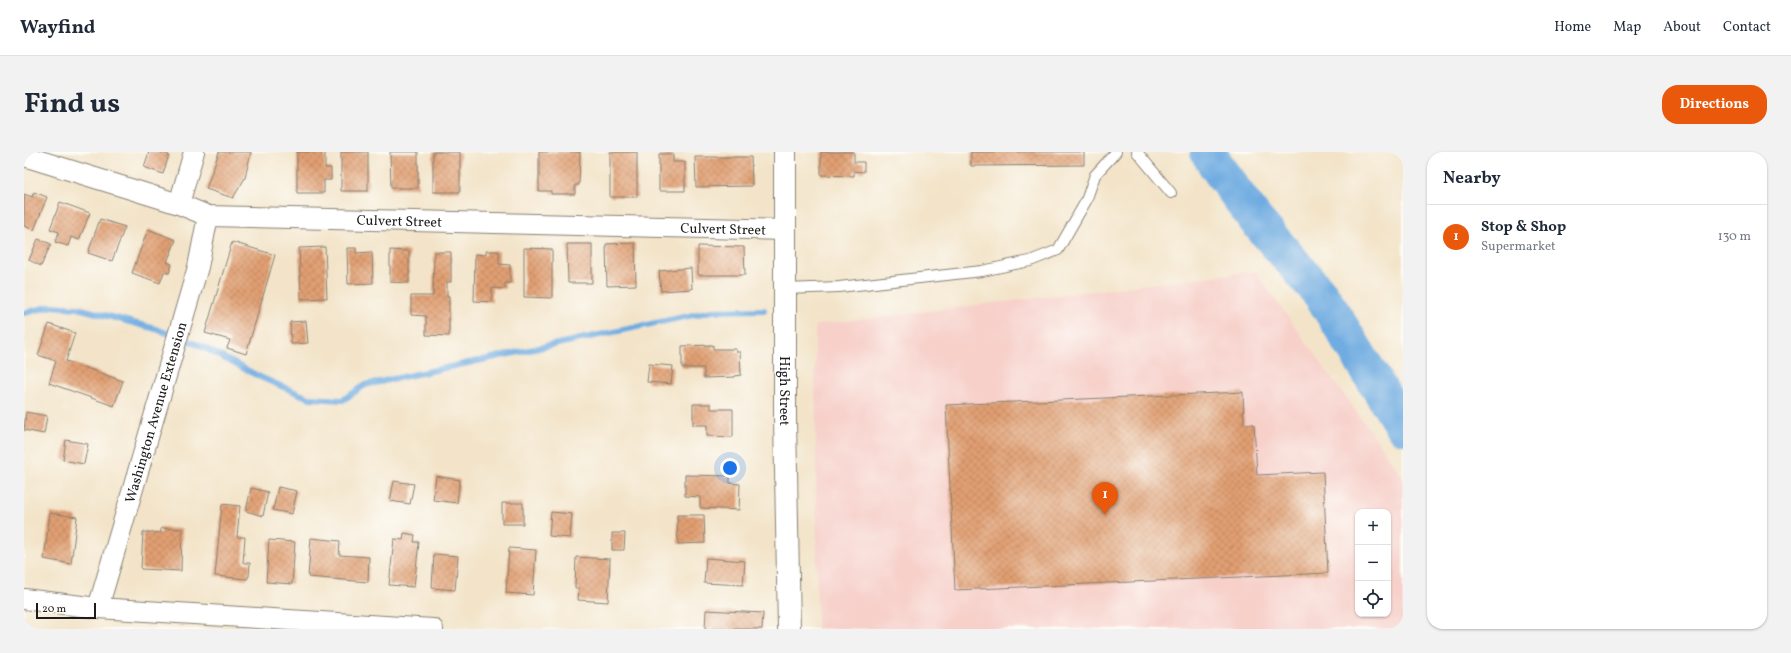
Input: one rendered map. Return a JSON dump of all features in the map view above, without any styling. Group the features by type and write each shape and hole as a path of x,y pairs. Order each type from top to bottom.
{"street":[{"path":"179,204 194,152"},
{"name":"High Street","path":"785,152 785,419 789,629"},
{"name":"Culvert Street","path":"24,156 179,204 208,216 785,230"},
{"name":"Washington Avenue Extension","path":"98,608 198,267 208,216"},
{"path":"24,599 98,608 433,629"}],"lane":[{"path":"785,289 839,287 982,271 1030,261 1058,250 1086,200 1094,175 1116,152"},
{"path":"1137,152 1171,193"}],"shaded area":[{"path":"1255,271 1403,477 1403,629 817,629 815,325"}],"building":[{"path":"149,152 160,152 169,155 163,174 144,167"},
{"path":"219,152 251,152 245,178 233,198 206,189"},
{"path":"297,152 325,152 325,168 331,168 331,180 324,180 324,193 297,193"},
{"path":"341,152 368,152 368,191 341,191"},
{"path":"390,152 418,152 418,188 391,188"},
{"path":"433,152 460,152 460,192 433,192"},
{"path":"539,152 580,152 579,185 575,185 575,194 551,194 551,191 539,191"},
{"path":"610,152 637,152 637,197 610,197"},
{"path":"821,152 854,152 854,162 864,162 864,172 854,171 854,176 821,175"},
{"path":"971,152 1084,152 1084,165 971,166"},
{"path":"659,154 673,154 673,162 685,162 685,191 659,191"},
{"path":"695,157 751,157 752,186 696,187"},
{"path":"34,192 47,197 34,230 24,226 24,194 32,197"},
{"path":"60,202 90,213 79,240 71,237 68,246 55,242 59,232 50,229"},
{"path":"100,219 125,227 112,261 88,253"},
{"path":"148,229 176,240 167,262 172,264 169,273 164,272 160,283 132,273"},
{"path":"38,239 51,244 41,266 29,260"},
{"path":"232,242 275,255 246,354 227,348 230,340 205,333"},
{"path":"635,243 636,285 607,286 606,244"},
{"path":"567,244 592,244 592,283 568,283"},
{"path":"698,246 744,247 745,275 698,275"},
{"path":"325,247 327,298 301,299 299,248"},
{"path":"347,248 356,248 356,253 372,252 373,283 348,284"},
{"path":"524,248 552,249 552,298 524,297"},
{"path":"390,250 409,251 409,283 390,282"},
{"path":"486,251 499,251 499,264 510,265 510,283 505,283 505,289 492,288 492,302 474,301 475,254 486,255"},
{"path":"434,252 451,252 451,282 447,282 447,296 449,296 449,336 426,335 426,316 411,315 411,296 433,296"},
{"path":"691,268 692,289 661,291 659,271"},
{"path":"306,321 308,343 291,344 290,322"},
{"path":"49,324 75,333 66,361 123,381 114,406 49,383 56,361 38,355"},
{"path":"713,345 713,349 736,349 736,352 740,352 741,375 735,377 704,378 704,368 682,368 682,346"},
{"path":"649,364 673,366 671,384 647,382"},
{"path":"1243,392 1244,424 1254,424 1257,475 1323,472 1328,573 955,590 946,405"},
{"path":"693,404 711,404 711,409 733,409 733,437 707,436 707,425 693,425"},
{"path":"26,412 47,416 44,434 24,430"},
{"path":"66,440 88,444 84,464 63,460"},
{"path":"685,475 730,476 730,483 740,484 739,510 700,507 700,497 685,496"},
{"path":"436,476 460,480 457,503 433,500"},
{"path":"394,481 414,484 410,504 390,501"},
{"path":"278,487 297,491 292,514 273,510"},
{"path":"251,488 268,492 263,516 246,511"},
{"path":"502,503 523,503 523,524 502,524"},
{"path":"222,504 240,506 237,537 245,537 243,563 250,563 249,576 247,579 215,576"},
{"path":"551,512 572,514 570,538 549,536"},
{"path":"50,513 77,517 71,564 44,559"},
{"path":"677,515 704,515 705,543 678,544"},
{"path":"161,528 182,529 181,571 141,569 143,532 161,533"},
{"path":"404,533 415,535 414,542 419,542 414,587 389,585 394,539 403,540"},
{"path":"612,533 625,533 624,550 612,550"},
{"path":"311,538 340,541 339,555 369,557 368,582 308,577"},
{"path":"269,540 295,542 292,584 266,582"},
{"path":"509,548 536,550 533,595 506,593"},
{"path":"434,554 458,556 455,590 432,588"},
{"path":"576,557 610,559 608,602 578,600 579,588 575,588"},
{"path":"706,558 745,561 743,585 704,583"},
{"path":"706,610 763,613 762,629 705,629"}],"waterway":[{"path":"1208,152 1217,167 1255,219 1322,296 1403,427"},
{"path":"24,313 52,306 78,308 156,329 199,345 260,377 309,398 343,400 365,385 712,311 764,310"}],"place":[{"name":"Stop & Shop","path":"1105,515"}]}
